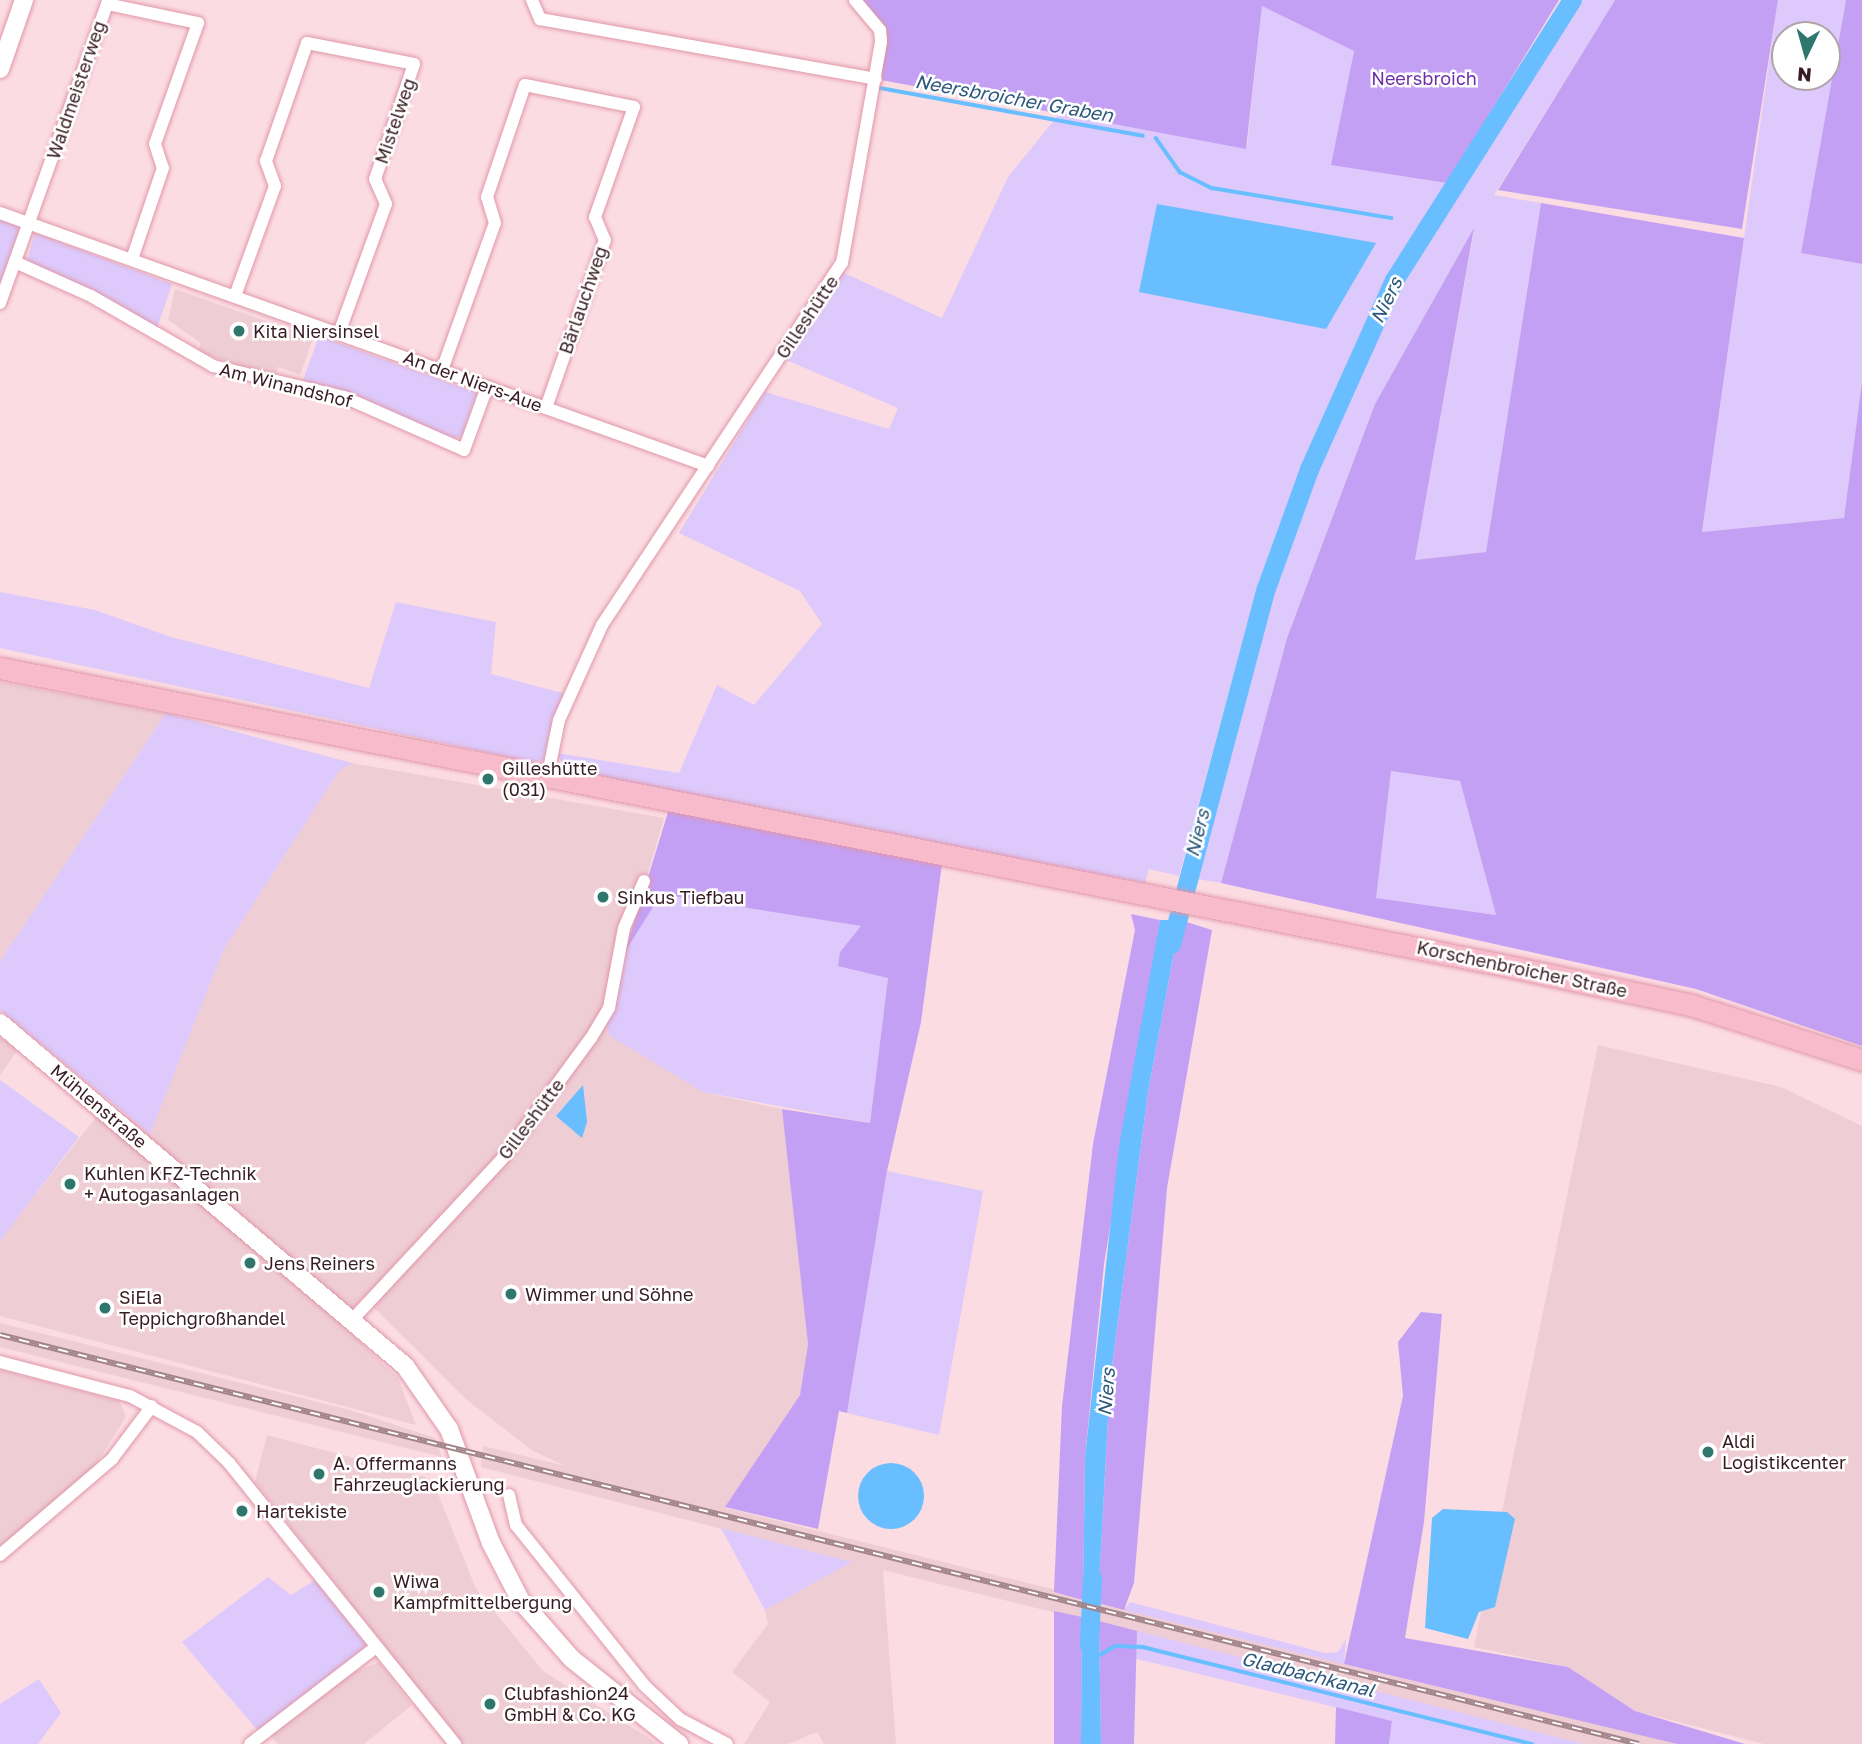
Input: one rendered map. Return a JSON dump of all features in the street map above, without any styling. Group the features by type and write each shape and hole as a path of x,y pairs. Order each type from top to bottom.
{"main road":[{"name":"Korschenbroicher Straße","path":"0,668 1178,898 1691,1005 1862,1060"}],"street":[{"path":"0,69 24,0"},
{"path":"532,0 540,19 876,79"},
{"name":"Gilleshütte","path":"548,774 559,720 598,632 842,263 876,79 880,30 855,0"},
{"name":"Waldmeisterweg","path":"29,222 107,4 198,23 155,144 163,168 132,259"},
{"name":"Mistelweg","path":"235,296 275,186 266,161 307,43 414,64 375,180 386,204 339,333"},
{"name":"Bärlauchweg","path":"442,370 495,223 487,197 525,85 634,107 595,217 605,240 546,408"},
{"name":"An der Niers-Aue","path":"0,212 708,466"},
{"path":"0,303 29,222"},
{"name":"Am Winandshof","path":"15,262 91,296 213,366 344,397 464,450 487,387"},
{"name":"Gilleshütte","path":"353,1319 502,1159 591,1038 609,1009 624,928 643,881"},
{"name":"Mühlenstraße","path":"0,1023 353,1319 405,1366 443,1417 500,1563 521,1601 572,1660 679,1744"},
{"path":"0,1362 152,1406 218,1450 455,1744"},
{"path":"0,1555 112,1459 152,1406"},
{"path":"509,1495 516,1525 644,1685 680,1719 727,1744"},
{"path":"250,1744 376,1647"}],"shaded area":[{"path":"1577,0 1615,0 1494,195 1541,203 1486,552 1415,560 1474,231 1375,404 1287,638 1221,883 1191,878 1264,612 1345,398 1400,287"},
{"path":"1778,0 1846,0 1841,28 1841,21 1775,21"},
{"path":"1262,6 1354,51 1332,163 1447,183 1388,283 1286,509 1247,624 1179,876 1149,869 1145,883 566,772 557,753 679,773 717,685 754,705 822,624 800,591 679,533 765,392 889,429 898,408 786,360 842,272 942,318 1008,177 1059,114 1247,147"},
{"path":"1771,49 1771,91 1830,91 1801,253 1862,264 1862,382 1844,518 1702,532"},
{"path":"0,219 20,227 0,287"},
{"path":"35,233 172,284 157,328 27,262"},
{"name":"Kita Niersinsel","path":"175,289 313,338 300,375 278,367 275,377 198,352 201,343 168,320"},
{"path":"319,336 477,393 462,436 449,440 302,383"},
{"path":"0,592 95,610 171,637 369,688 396,602 496,622 491,674 566,694 548,736 547,760 531,762 0,648"},
{"path":"0,682 166,713 0,961"},
{"path":"166,713 352,763 339,771 223,951 150,1134 0,1010 0,961"},
{"path":"352,763 664,818 625,952 703,1092 782,1109 802,1262 808,1344 800,1395 726,1508 1677,1744 1584,1744 883,1570 896,1744 824,1744 817,1732 788,1744 744,1744 770,1702 732,1672 768,1624 765,1610 851,1562 481,1467 483,1446 566,1466 533,1451 467,1400 363,1297 341,1324 398,1378 416,1425 0,1316 0,1240 108,1102 150,1133 223,951 339,771"},
{"path":"1391,771 1460,781 1496,915 1375,898"},
{"path":"660,893 862,926 840,952 888,978 870,1123 703,1092 610,1036 604,1018 625,952"},
{"path":"0,1037 17,1051 0,1075"},
{"path":"1598,1045 1781,1087 1862,1126 1862,1744 1764,1744 1635,1711 1568,1667 1474,1647"},
{"path":"0,1080 79,1137 0,1241"},
{"path":"887,1171 983,1191 939,1435 847,1413"},
{"path":"0,1323 350,1410 435,1438 442,1457 0,1347"},
{"path":"0,1370 119,1401 126,1417 82,1486 0,1550"},
{"path":"267,1435 425,1477 434,1484 476,1589 543,1671 658,1744 461,1744 255,1482"},
{"path":"721,1528 790,1546 852,1562 765,1610"},
{"path":"268,1577 291,1595 317,1579 365,1639 366,1651 259,1732 182,1642"},
{"path":"1130,1602 1325,1653 1338,1652 1346,1639 1344,1664 1124,1610"},
{"path":"1137,1631 1584,1744 1389,1744 1392,1721 1133,1658"},
{"path":"379,1662 412,1705 364,1744 278,1744 270,1735 346,1675"},
{"path":"39,1679 61,1713 38,1744 0,1744 0,1704"}],"green space":[{"name":"Neersbroich","path":"855,0 1559,0 1447,183 1331,165 1354,51 1262,6 1246,149 876,79 881,34"},
{"path":"1615,0 1778,0 1775,21 1771,21 1771,45 1742,229 1498,190"},
{"path":"1846,0 1862,0 1862,264 1801,253 1830,91 1841,91 1841,28"},
{"path":"1541,203 1744,238 1702,532 1844,518 1862,382 1862,1046 1696,989 1221,883 1287,638 1375,404 1474,228 1415,560 1486,552","holes":["1391,771 1460,781 1496,915 1376,898"]},
{"path":"669,809 942,864 921,1022 887,1171 847,1413 839,1411 818,1529 725,1507 800,1395 808,1344 782,1109 870,1123 888,978 838,966 840,952 861,926 661,894 625,952"},
{"path":"1131,914 1160,920 1104,1264 1085,1457 1083,1600 1054,1592 1062,1406 1093,1144 1135,930"},
{"path":"1180,920 1212,930 1167,1188 1134,1583 1124,1610 1098,1603 1110,1381 1148,1092"},
{"path":"1421,1312 1442,1314 1424,1522 1405,1638 1568,1667 1635,1711 1745,1744 1677,1744 1344,1664 1403,1396 1398,1342"},
{"path":"1054,1611 1082,1617 1081,1744 1054,1744"},
{"path":"1099,1621 1137,1631 1134,1744 1101,1744"},
{"path":"1336,1707 1392,1721 1389,1744 1335,1744"}],"water":[{"path":"1157,204 1376,243 1326,329 1139,292"},
{"path":"1160,920 1180,920 1148,1092 1110,1381 1098,1603 1083,1600 1085,1457 1119,1146"},
{"path":"583,1085 587,1122 582,1138 556,1116"},
{"path":"891,1463 904,1465 919,1478 924,1496 922,1509 909,1524 891,1529 878,1527 863,1514 858,1496 860,1483 873,1468"},
{"path":"1443,1509 1507,1512 1515,1519 1495,1607 1479,1612 1468,1639 1425,1628 1432,1518"},
{"path":"1082,1617 1099,1621 1101,1744 1081,1744"}],"waterway":[{"name":"Niers","path":"1171,944 1266,588 1309,469 1394,280 1572,0"},
{"name":"Neersbroicher Graben","path":"880,88 1143,136"},
{"path":"1156,138 1180,172 1212,188 1392,218"},
{"name":"Niers","path":"1089,1645 1092,1577"},
{"name":"Gladbachkanal","path":"1098,1656 1115,1646 1143,1647 1532,1744"}],"railway":[{"path":"0,1335 1639,1744"}],"place":[{"name":"Kita Niersinsel","path":"239,331"},
{"name":"Gilleshütte (031)","path":"488,779"},
{"name":"Sinkus Tiefbau","path":"603,897"},
{"name":"Kuhlen KFZ-Technik + Autogasanlagen","path":"70,1184"},
{"name":"Jens Reiners","path":"250,1263"},
{"name":"Wimmer und Söhne","path":"511,1294"},
{"name":"SiEla Teppichgroßhandel","path":"105,1308"},
{"name":"Aldi Logistikcenter","path":"1708,1452"},
{"name":"A. Offermanns Fahrzeuglackierung","path":"319,1474"},
{"name":"Hartekiste","path":"242,1511"},
{"name":"Wiwa Kampfmittelbergung","path":"379,1592"},
{"name":"Clubfashion24 GmbH & Co. KG","path":"490,1704"}]}
